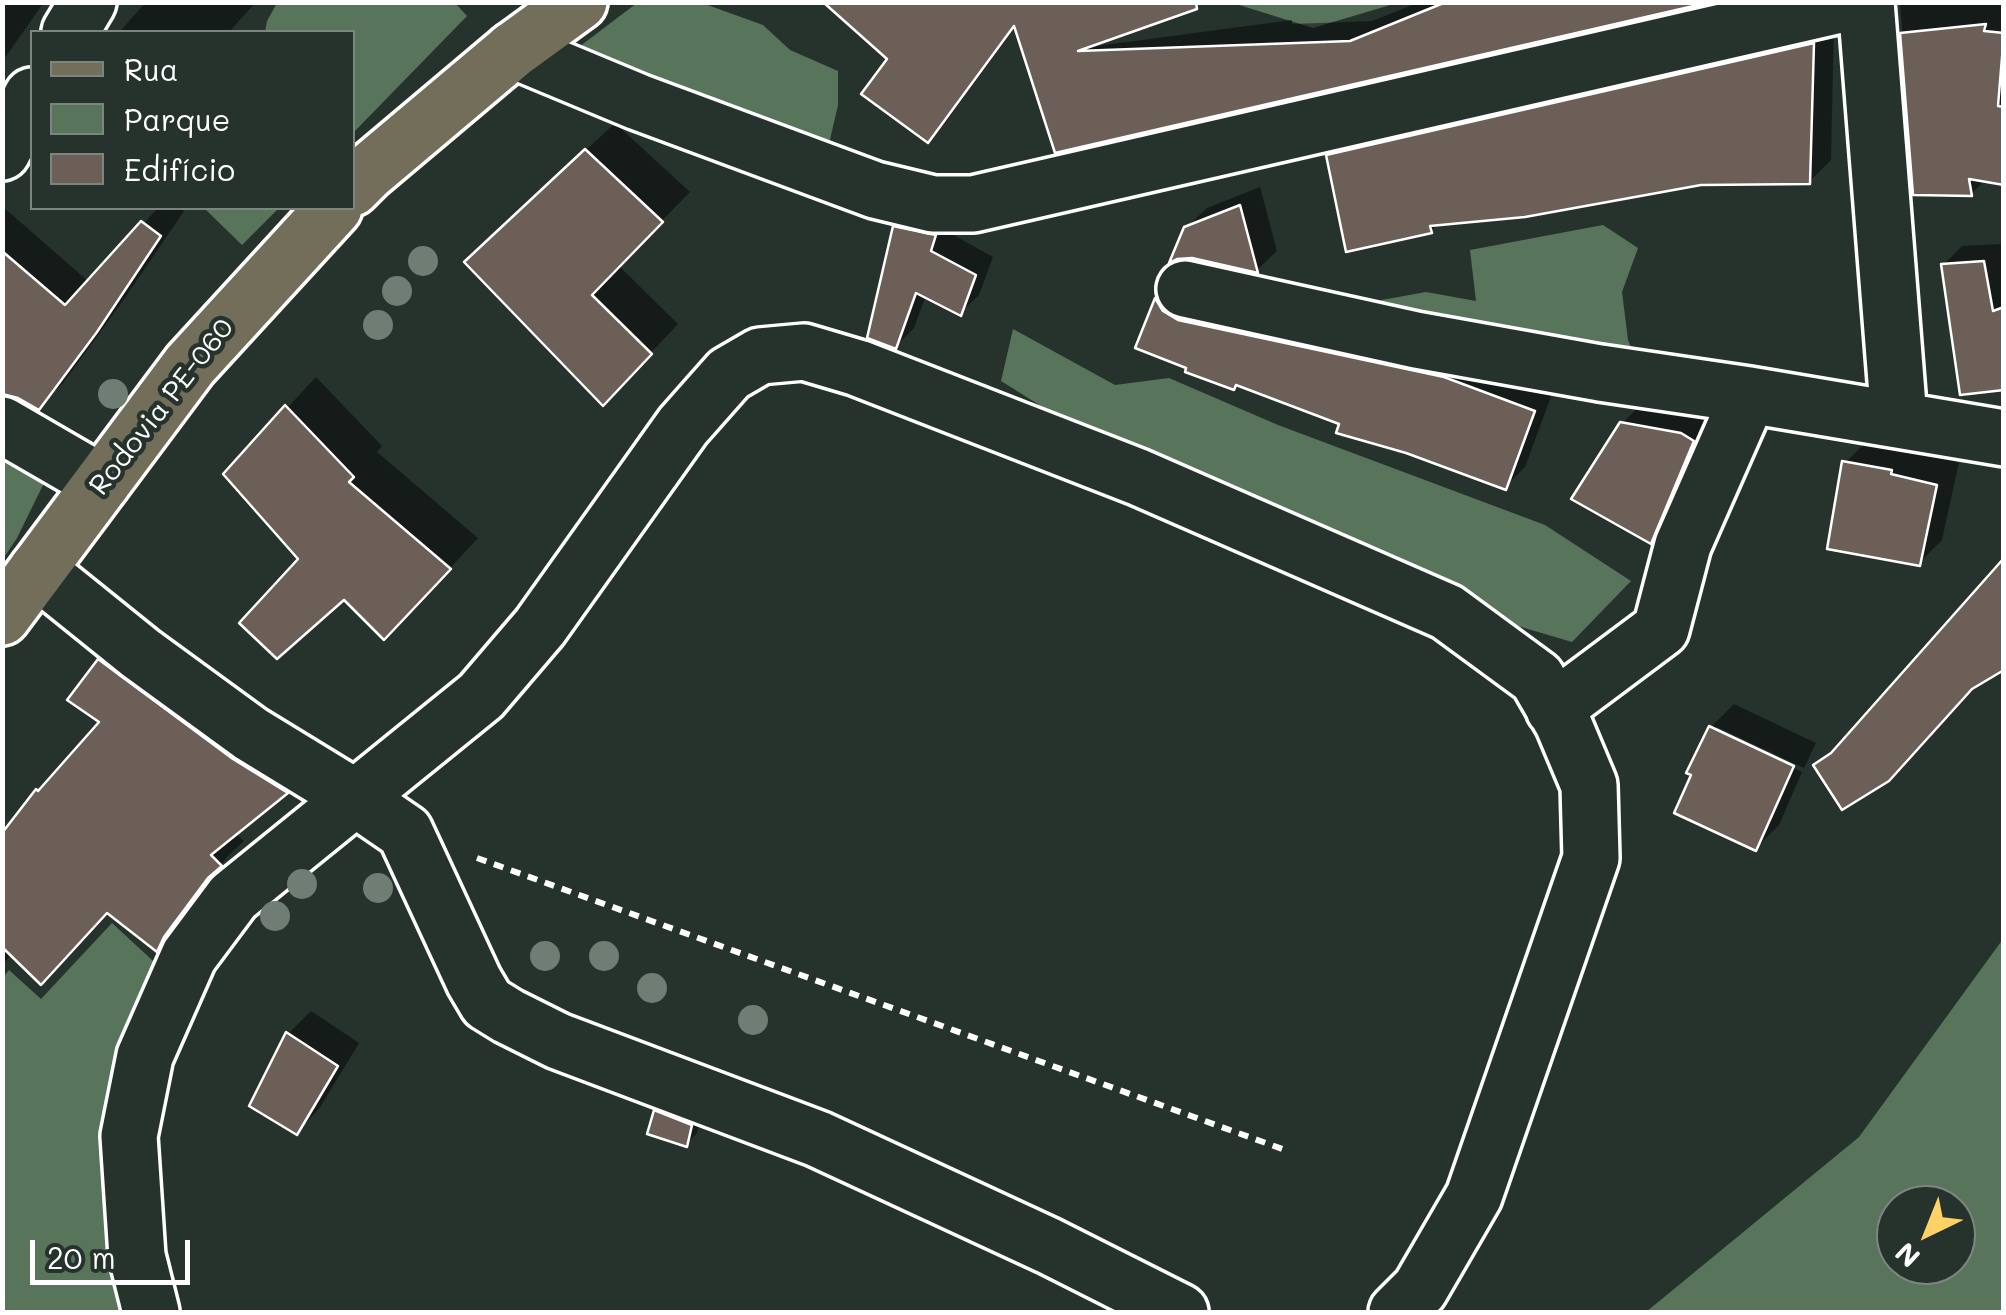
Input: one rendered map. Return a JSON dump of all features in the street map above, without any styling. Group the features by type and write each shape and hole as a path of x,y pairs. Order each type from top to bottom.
{"main road":[{"path":"355,185 513,50 578,2"},
{"name":"Rodovia PE-060","path":"2,617 190,364 332,210"}],"street":[{"path":"71,30 88,2"},
{"path":"513,50 638,102 874,190 934,204 973,204 1853,2"},
{"path":"1866,2 1899,419"},
{"path":"2,152 30,100"},
{"path":"1185,290 1434,343 1600,373 2004,438"},
{"path":"151,1312 137,1256 129,1136 145,1056 189,956 233,897 481,696 540,627 683,426 729,374 760,356 804,352 858,368 1138,476 1448,612 1536,678 1563,722 1589,785 1591,858 1474,1196 1420,1289 1397,1312"},
{"path":"1554,708 1661,629 1684,544 1749,395"},
{"path":"2,425 102,483"},
{"path":"37,570 252,734 405,832 487,1003 558,1041 818,1139 1050,1246 1180,1312"}],"path":[{"path":"405,832 1288,1151"}],"green space":[{"path":"1237,2 1397,2 1397,3 1313,28"},
{"path":"277,3 455,3 467,16 355,131 355,30 265,30"},
{"path":"637,3 702,3 763,25 790,50 838,71 838,105 826,157 571,53"},
{"path":"206,210 277,210 242,245"},
{"path":"1603,225 1638,248 1622,292 1628,340 1638,363 1354,305 1426,292 1476,301 1470,250"},
{"path":"1013,329 1115,385 1169,378 1278,425 1545,525 1631,581 1572,642 1396,590 1184,476 1140,447 1081,431 1001,381"},
{"path":"3,446 44,483 3,559"},
{"path":"112,923 178,984 145,1056 151,1312 3,1312 2,979 9,970 41,999"},
{"path":"2003,939 2003,1312 1646,1312 1859,1137"}],"building":[{"path":"823,2 1196,2 1197,9 1078,51 1350,41 1446,2 1711,2 1055,153 1014,26 928,143 861,94 887,59"},
{"path":"1986,24 1984,31 2004,33 1998,106 2004,107 2004,185 1969,179 1972,196 1913,195 1900,33"},
{"path":"1814,43 1810,184 1701,185 1525,217 1430,226 1432,233 1346,252 1326,155"},
{"path":"585,149 663,222 592,295 652,354 603,406 464,262"},
{"path":"1240,205 1258,273 1192,258 1169,263 1184,227"},
{"path":"141,221 161,236 39,410 2,394 2,251 65,305"},
{"path":"893,226 936,235 931,251 976,275 961,316 916,293 896,349 867,338"},
{"path":"1984,261 1993,311 2004,307 2004,390 1960,395 1941,264"},
{"path":"1155,298 1163,311 1178,320 1444,377 1535,411 1506,490 1406,453 1336,433 1339,424 1236,385 1234,390 1185,372 1186,368 1135,348"},
{"path":"285,405 354,477 349,482 451,569 384,640 344,600 277,659 239,623 298,559 223,474"},
{"path":"1620,422 1681,433 1694,441 1651,544 1571,499"},
{"path":"1842,461 1892,470 1891,474 1937,485 1920,566 1827,549"},
{"path":"2004,558 2004,670 1972,689 1889,781 1842,810 1813,765 1831,753"},
{"path":"98,659 233,759 288,793 211,855 222,866 208,878 157,952 107,913 41,985 2,947 2,833 36,789 99,722 67,700"},
{"path":"1709,726 1794,766 1756,851 1674,813 1691,775 1686,773"},
{"path":"286,1032 338,1066 297,1135 249,1106"},
{"path":"654,1110 692,1125 687,1147 647,1134"}]}
